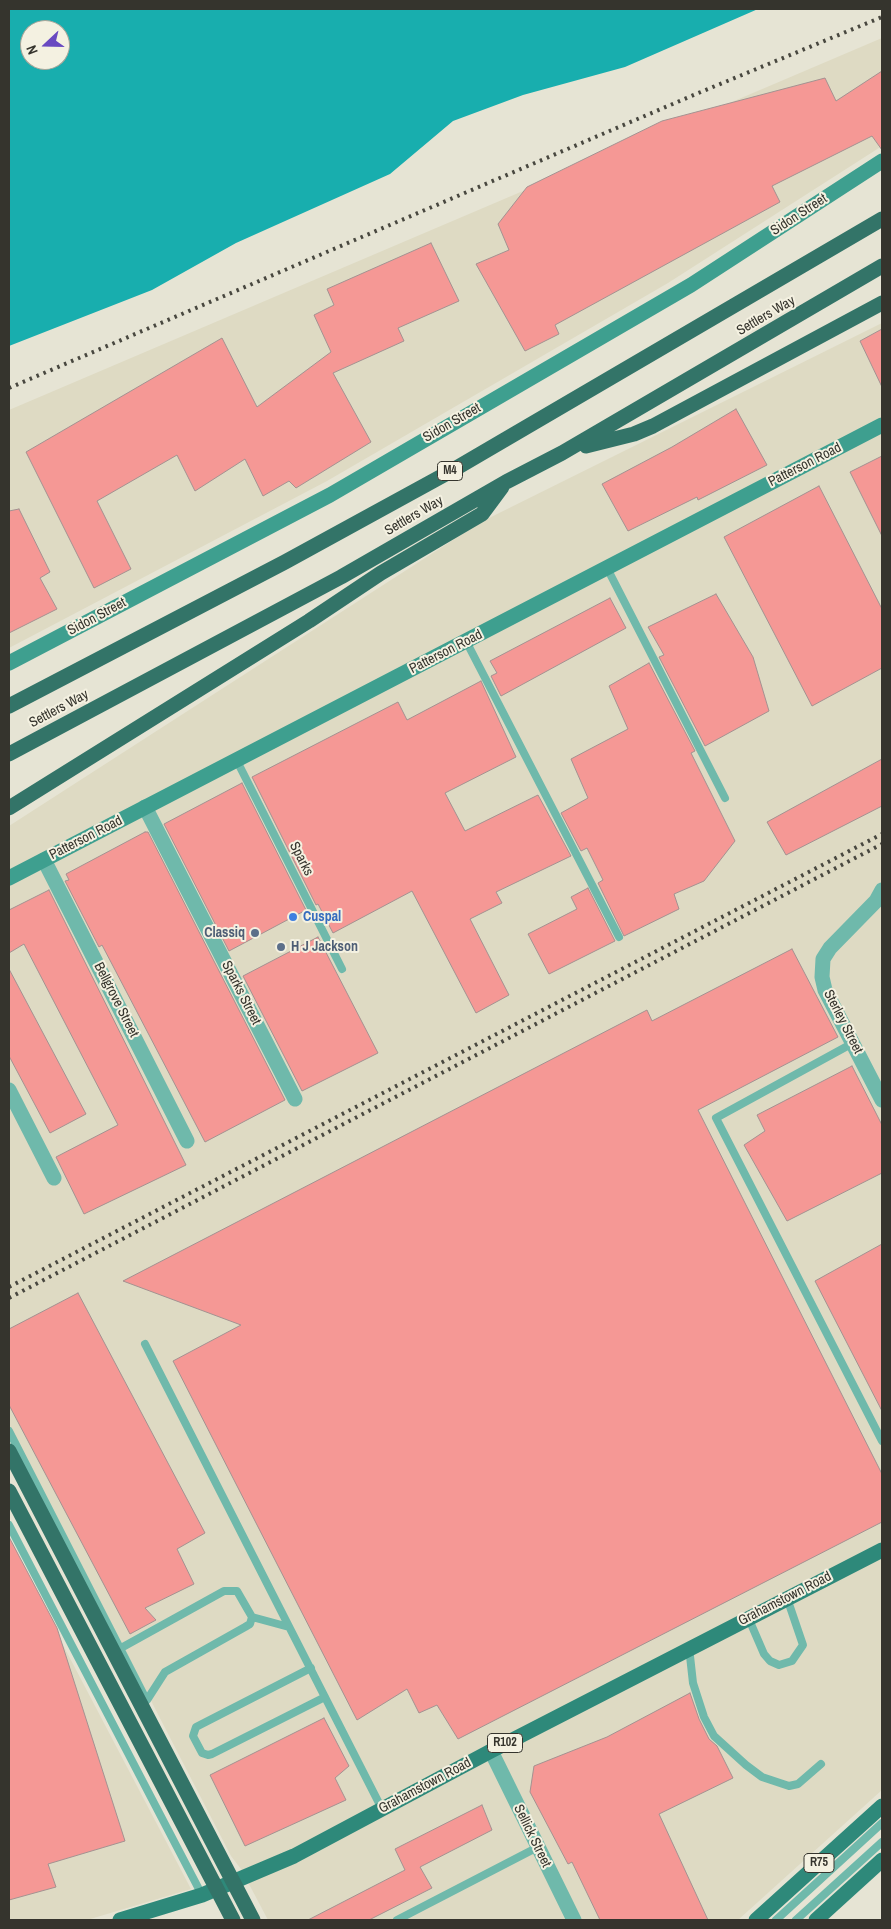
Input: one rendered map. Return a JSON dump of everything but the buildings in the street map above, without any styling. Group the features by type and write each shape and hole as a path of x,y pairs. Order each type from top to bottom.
{"highway":[{"name":"Settlers Way","path":"9,706 285,562 453,470 882,219"},
{"name":"Settlers Way","path":"9,754 341,577 506,482 562,454 882,266"},
{"path":"562,454 634,434 653,426 882,303"},
{"path":"9,808 324,612 381,573 482,514 506,482"},
{"path":"9,1451 253,1920"},
{"path":"9,1491 233,1920"}],"main road":[{"name":"Grahamstown Road","path":"120,1920 202,1895 294,1856 689,1647 882,1550"},
{"name":"R75","path":"756,1920 882,1806"},
{"path":"816,1920 882,1860"}],"street":[{"name":"Sidon Street","path":"9,663 330,495 691,285 882,160"},
{"name":"Patterson Road","path":"9,878 882,425"},
{"name":"Sparks Street","path":"145,807 295,1099"},
{"name":"Bellgrove Street","path":"44,860 187,1140"},
{"name":"Sterley Street","path":"880,901 830,948 824,959 822,976 826,990 882,1100"},
{"path":"9,1090 54,1178"},
{"name":"Sellick Street","path":"491,1751 574,1920"}],"lane":[{"path":"607,568 725,798"},
{"path":"466,641 619,937"},
{"name":"Sparks","path":"237,761 342,970"},
{"path":"853,1043 716,1118 882,1441"},
{"path":"145,1344 382,1809"},
{"path":"9,1432 239,1880"},
{"path":"9,1525 202,1895"},
{"path":"121,1648 224,1591 237,1591 252,1617 289,1627"},
{"path":"748,1617 764,1654 770,1661 779,1665 792,1661 803,1645 787,1598"},
{"path":"147,1700 165,1672 250,1624 252,1617"},
{"path":"689,1647 693,1683 704,1717 714,1736 746,1765 762,1777 789,1786 798,1784 821,1764"},
{"path":"310,1668 196,1727 193,1736 202,1753 212,1754 325,1697"},
{"path":"776,1920 882,1823"},
{"path":"796,1920 882,1842"},
{"path":"397,1920 538,1847"}],"shaded area":[{"path":"882,38 882,146 668,283 327,481 9,648 9,410"},
{"path":"882,323 882,1790 738,1920 268,1920 241,1869 231,1856 9,1425 9,826 481,522"},
{"path":"9,1542 191,1889 87,1920 9,1920"}],"water":[{"path":"9,9 758,9 625,67 523,95 453,121 390,174 236,243 152,290 9,346"}],"railway":[{"path":"9,388 696,94 882,17"},
{"path":"9,1287 882,834"},
{"path":"9,1298 882,844"}],"place":[{"name":"Cuspal","path":"293,917"},
{"name":"Classiq","path":"255,933"},
{"name":"H J Jackson","path":"281,947"}]}
